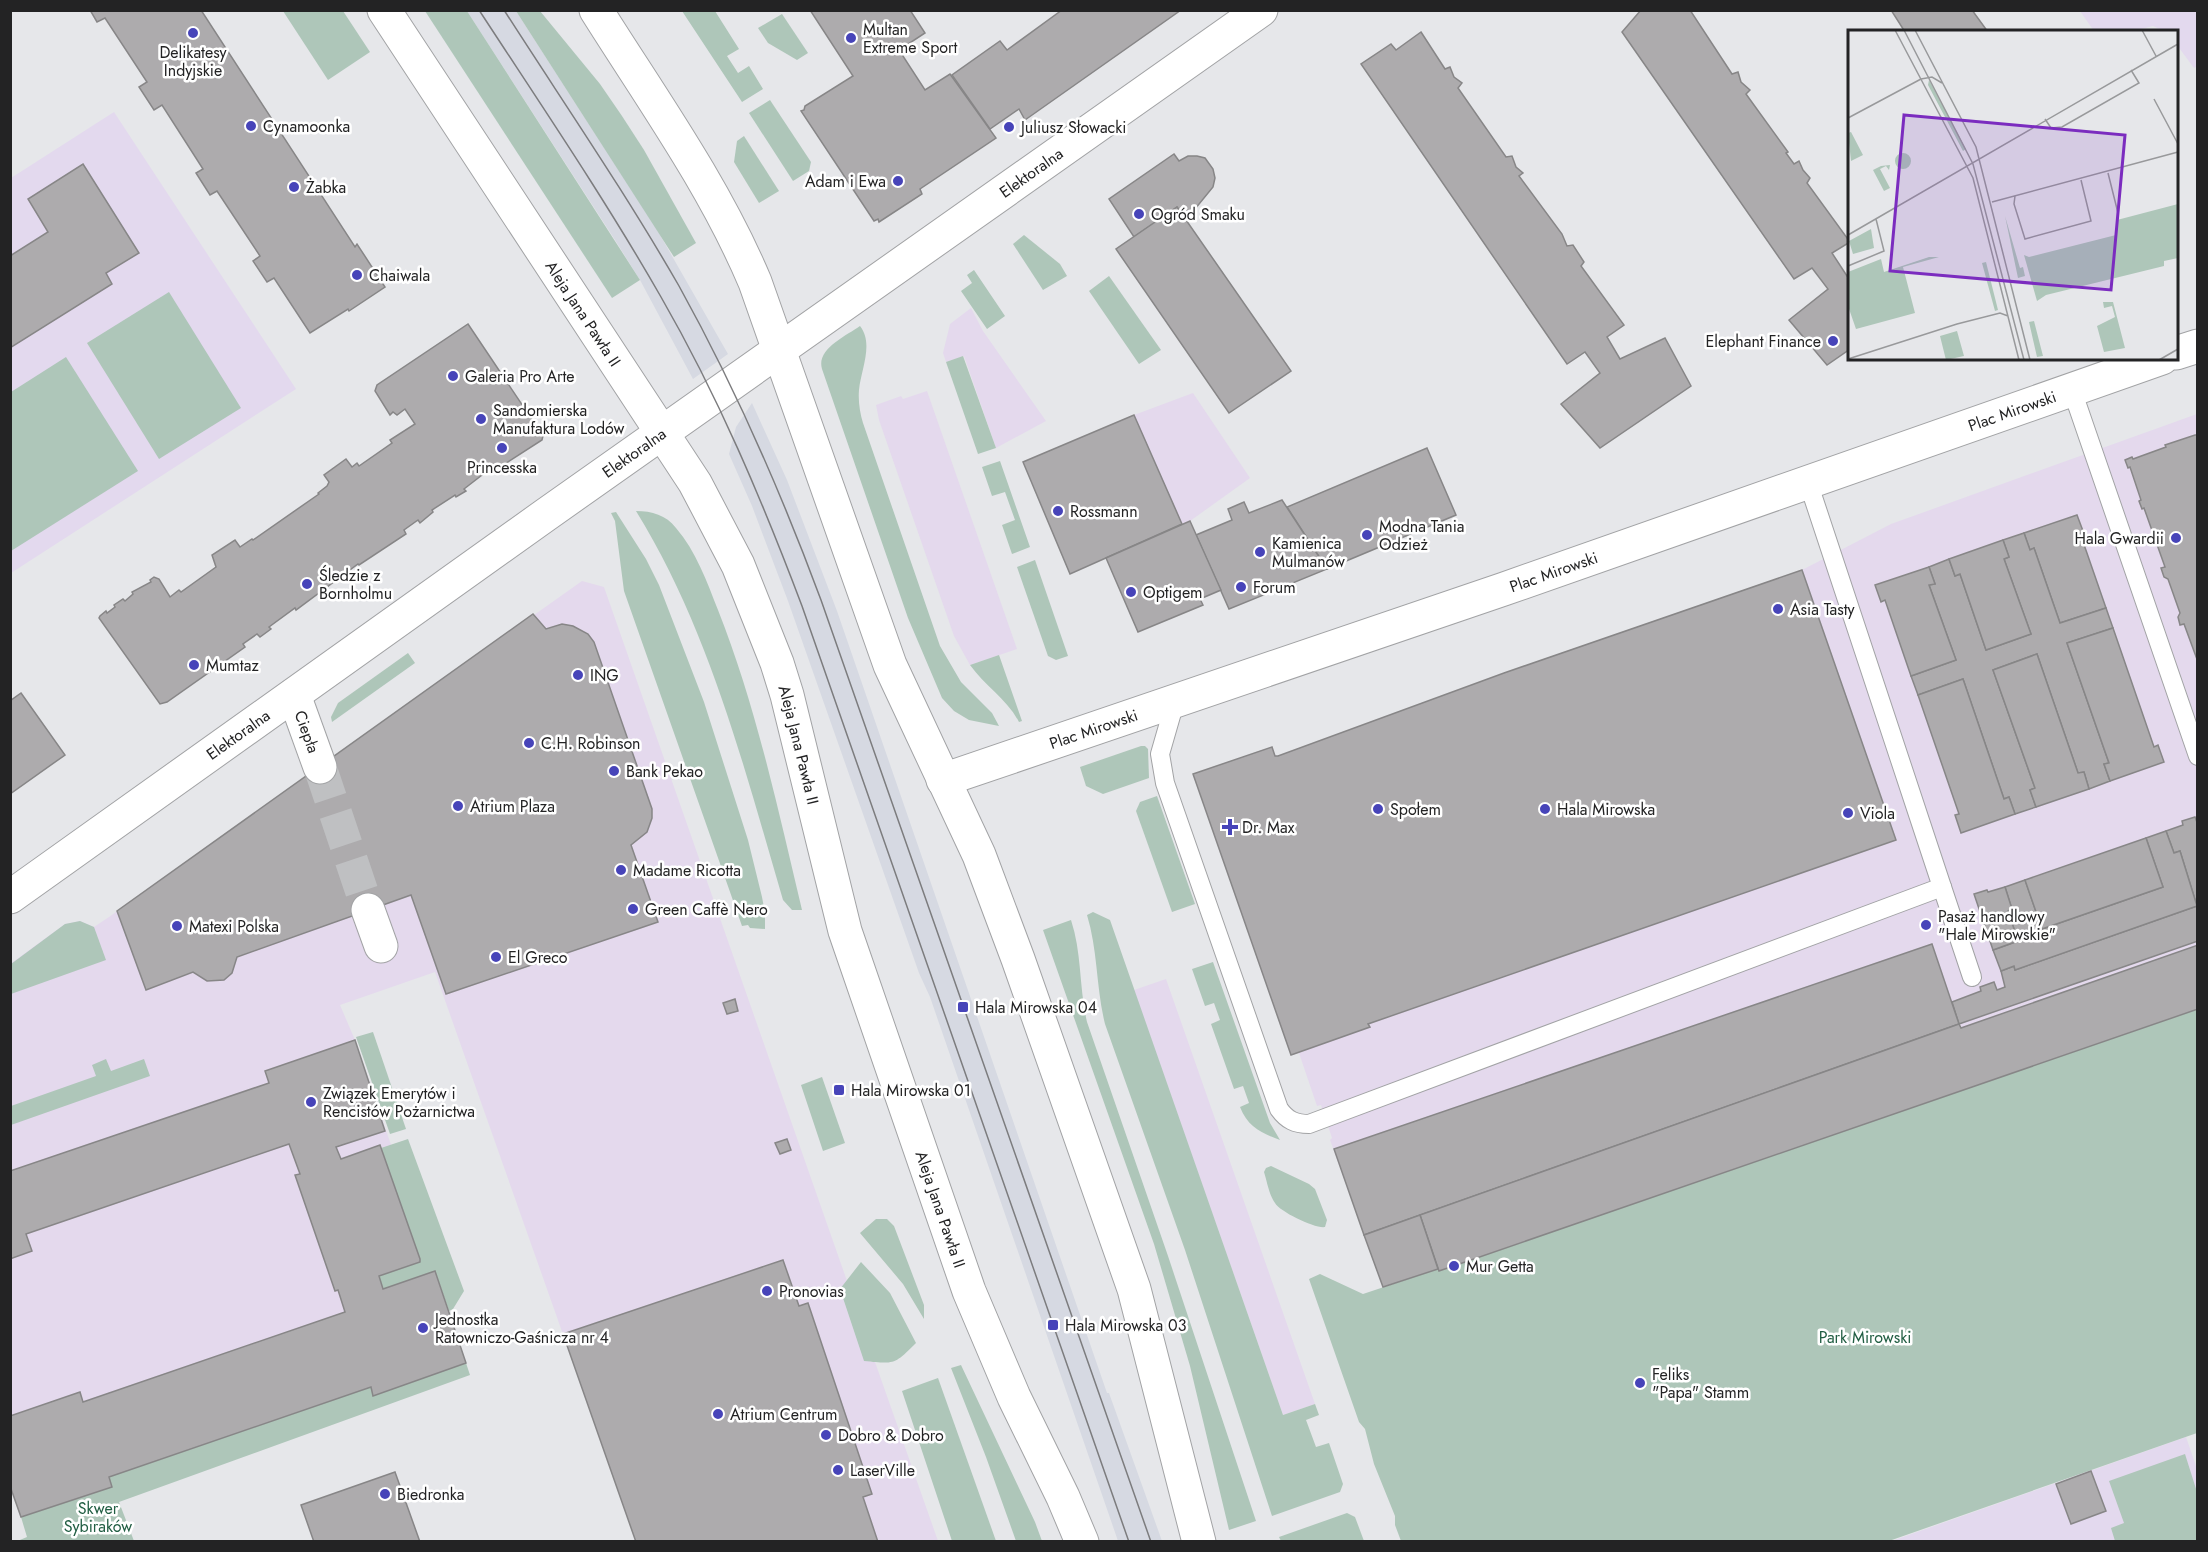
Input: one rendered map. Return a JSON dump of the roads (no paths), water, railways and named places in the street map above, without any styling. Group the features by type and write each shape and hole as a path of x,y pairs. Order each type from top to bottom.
{"main road":[{"name":"Aleja Jana Pawła II","path":"384,10 710,509 738,565 759,614 787,695 845,932 957,1257 996,1357 1082,1542"},
{"path":"596,10 708,185 752,273 876,628 901,691 979,855 1134,1289 1199,1542"},
{"name":"Elektoralna","path":"10,897 1261,10"},
{"path":"2178,352 2198,346"},
{"name":"Plac Mirowski","path":"943,780 1174,702 2156,360"},
{"name":"Ciepła","path":"294,695 320,767"},
{"path":"368,910 381,946"}],"lane":[{"path":"2072,390 2198,756"},
{"path":"1808,482 1972,978"},
{"path":"1174,702 1160,754 1162,773 1279,1109 1286,1118 1301,1124 1309,1124 1326,1118 1942,887"}],"tunnel":[{"path":"320,767 368,910"}],"tram line":[{"path":"479,10 640,260 682,334 755,488 802,606 1129,1542"},
{"path":"504,10 679,286 738,401 790,520 821,600 1151,1542"}],"place":[{"name":"Delikatesy Indyjskie","path":"193,33"},
{"name":"Multan Extreme Sport","path":"851,38"},
{"name":"Cynamoonka","path":"251,126"},
{"name":"Juliusz Słowacki","path":"1009,127"},
{"name":"Adam i Ewa","path":"898,181"},
{"name":"Żabka","path":"294,187"},
{"name":"Ogród Smaku","path":"1139,214"},
{"name":"Chaiwala","path":"357,275"},
{"name":"Elephant Finance","path":"1833,341"},
{"name":"Galeria Pro Arte","path":"453,376"},
{"name":"Sandomierska Manufaktura Lodów","path":"481,419"},
{"name":"Princesska","path":"502,448"},
{"name":"Rossmann","path":"1058,511"},
{"name":"Modna Tania Odzież","path":"1367,535"},
{"name":"Hala Gwardii","path":"2176,538"},
{"name":"Kamienica Mulmanów","path":"1260,552"},
{"name":"Śledzie z Bornholmu","path":"307,584"},
{"name":"Forum","path":"1241,587"},
{"name":"Optigem","path":"1131,592"},
{"name":"Asia Tasty","path":"1778,609"},
{"name":"Mumtaz","path":"194,665"},
{"name":"ING","path":"578,675"},
{"name":"C.H. Robinson","path":"529,743"},
{"name":"Bank Pekao","path":"614,771"},
{"name":"Atrium Plaza","path":"458,806"},
{"name":"Społem","path":"1378,809"},
{"name":"Hala Mirowska","path":"1545,809"},
{"name":"Viola","path":"1848,813"},
{"name":"Dr. Max","path":"1230,827"},
{"name":"Madame Ricotta","path":"621,870"},
{"name":"Green Caffè Nero","path":"633,909"},
{"name":"Pasaż handlowy \"Hale Mirowskie\"","path":"1926,925"},
{"name":"Matexi Polska","path":"177,926"},
{"name":"El Greco","path":"496,957"},
{"name":"Hala Mirowska 04","path":"963,1007"},
{"name":"Hala Mirowska 01","path":"839,1090"},
{"name":"Związek Emerytów i Rencistów Pożarnictwa","path":"311,1102"},
{"name":"Mur Getta","path":"1454,1266"},
{"name":"Pronovias","path":"767,1291"},
{"name":"Hala Mirowska 03","path":"1053,1325"},
{"name":"Jednostka Ratowniczo-Gaśnicza nr 4","path":"423,1328"},
{"name":"Feliks \"Papa\" Stamm","path":"1640,1383"},
{"name":"Atrium Centrum","path":"718,1414"},
{"name":"Dobro & Dobro","path":"826,1435"},
{"name":"LaserVille","path":"838,1470"},
{"name":"Biedronka","path":"385,1494"}],"park label":[{"name":"Park Mirowski","path":"1865,1337"},
{"name":"Skwer Sybiraków","path":"98,1517"}]}
